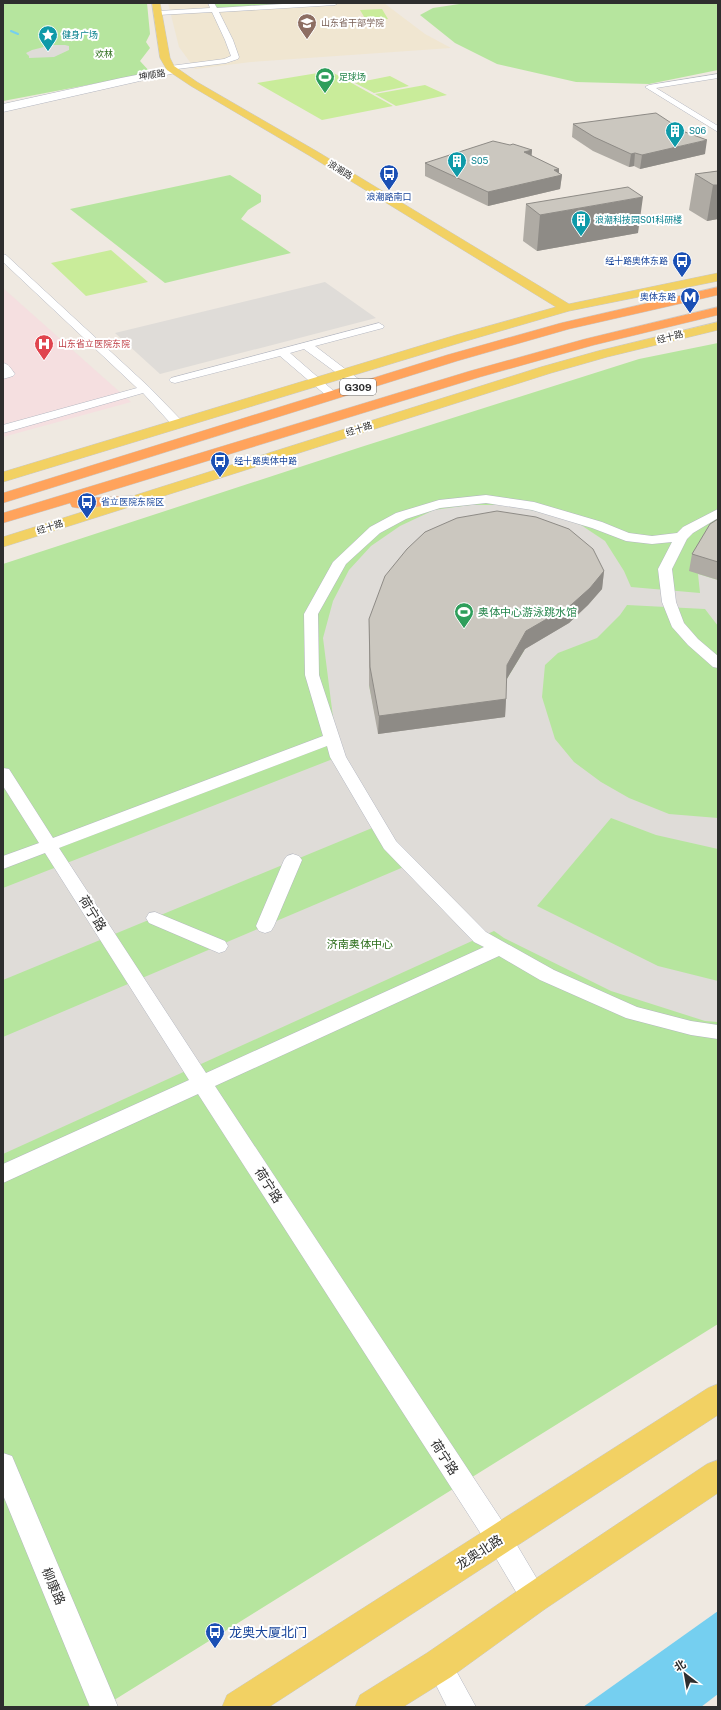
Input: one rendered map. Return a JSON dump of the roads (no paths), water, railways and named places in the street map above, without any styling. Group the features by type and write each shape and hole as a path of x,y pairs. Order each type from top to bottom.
{"highway":[{"name":"G309","path":"3,498 452,358 566,326 718,291"},
{"name":"经十路","path":"3,518 474,374 598,340 718,311"},
{"path":"48,504 131,502"}],"main road":[{"path":"157,8 165,58 173,70"},
{"name":"浪潮路","path":"173,70 567,308"},
{"path":"3,477 344,373 567,308 718,277"},
{"name":"经十路","path":"3,542 546,370 603,354 718,326"},
{"name":"龙奥北路","path":"239,1707 718,1398"},
{"path":"372,1707 438,1665 534,1598 718,1475"}],"street":[{"path":"157,8 335,3"},
{"path":"173,70 226,61 235,56 213,6"},
{"name":"坤顺路","path":"3,106 173,70"},
{"name":"坤顺路","path":"3,110 173,70"},
{"path":"718,76 649,87 718,130"},
{"path":"3,257 145,390 178,424"},
{"path":"175,380 379,326"},
{"path":"306,345 361,386"},
{"path":"282,352 332,395"},
{"path":"3,366 10,374 3,376"},
{"path":"3,429 145,390"},
{"path":"681,538 652,540 626,537 596,525 534,506 486,500 439,504 401,516 375,530 340,562 311,614 312,675 338,757 390,845 480,937 547,975 633,1013 691,1028 718,1032"},
{"path":"718,513 688,530 681,538 665,569 669,602 677,624 693,642 718,664"},
{"path":"3,863 332,738"},
{"name":"荷宁路","path":"3,773 50,845 120,958 499,1539 534,1598"},
{"path":"267,922 294,860"},
{"path":"154,918 216,944"},
{"path":"3,1174 499,948"},
{"name":"柳康路","path":"3,1465 104,1707"},
{"path":"438,1665 462,1707"}],"water":[{"path":"718,1611 718,1694 701,1707 583,1707"}],"waterway":[{"path":"11,31 18,34"}],"place":[{"name":"山东省干部学院","path":"307,40"},
{"name":"健身广场","path":"48,52"},
{"name":"足球场","path":"325,94"},
{"name":"S06","path":"675,148"},
{"name":"S05","path":"457,178"},
{"name":"浪潮路南口","path":"389,191"},
{"name":"浪潮科技园S01科研楼","path":"581,237"},
{"name":"经十路奥体东路","path":"682,278"},
{"name":"奥体东路","path":"690,314"},
{"name":"山东省立医院东院","path":"44,361"},
{"name":"经十路奥体中路","path":"220,478"},
{"name":"省立医院东院区","path":"87,519"},
{"name":"奥体中心游泳跳水馆","path":"464,629"},
{"name":"龙奥大厦北门","path":"215,1649"}],"park label":[{"name":"欢林","path":"104,54"},
{"name":"济南奥体中心","path":"360,944"}]}
